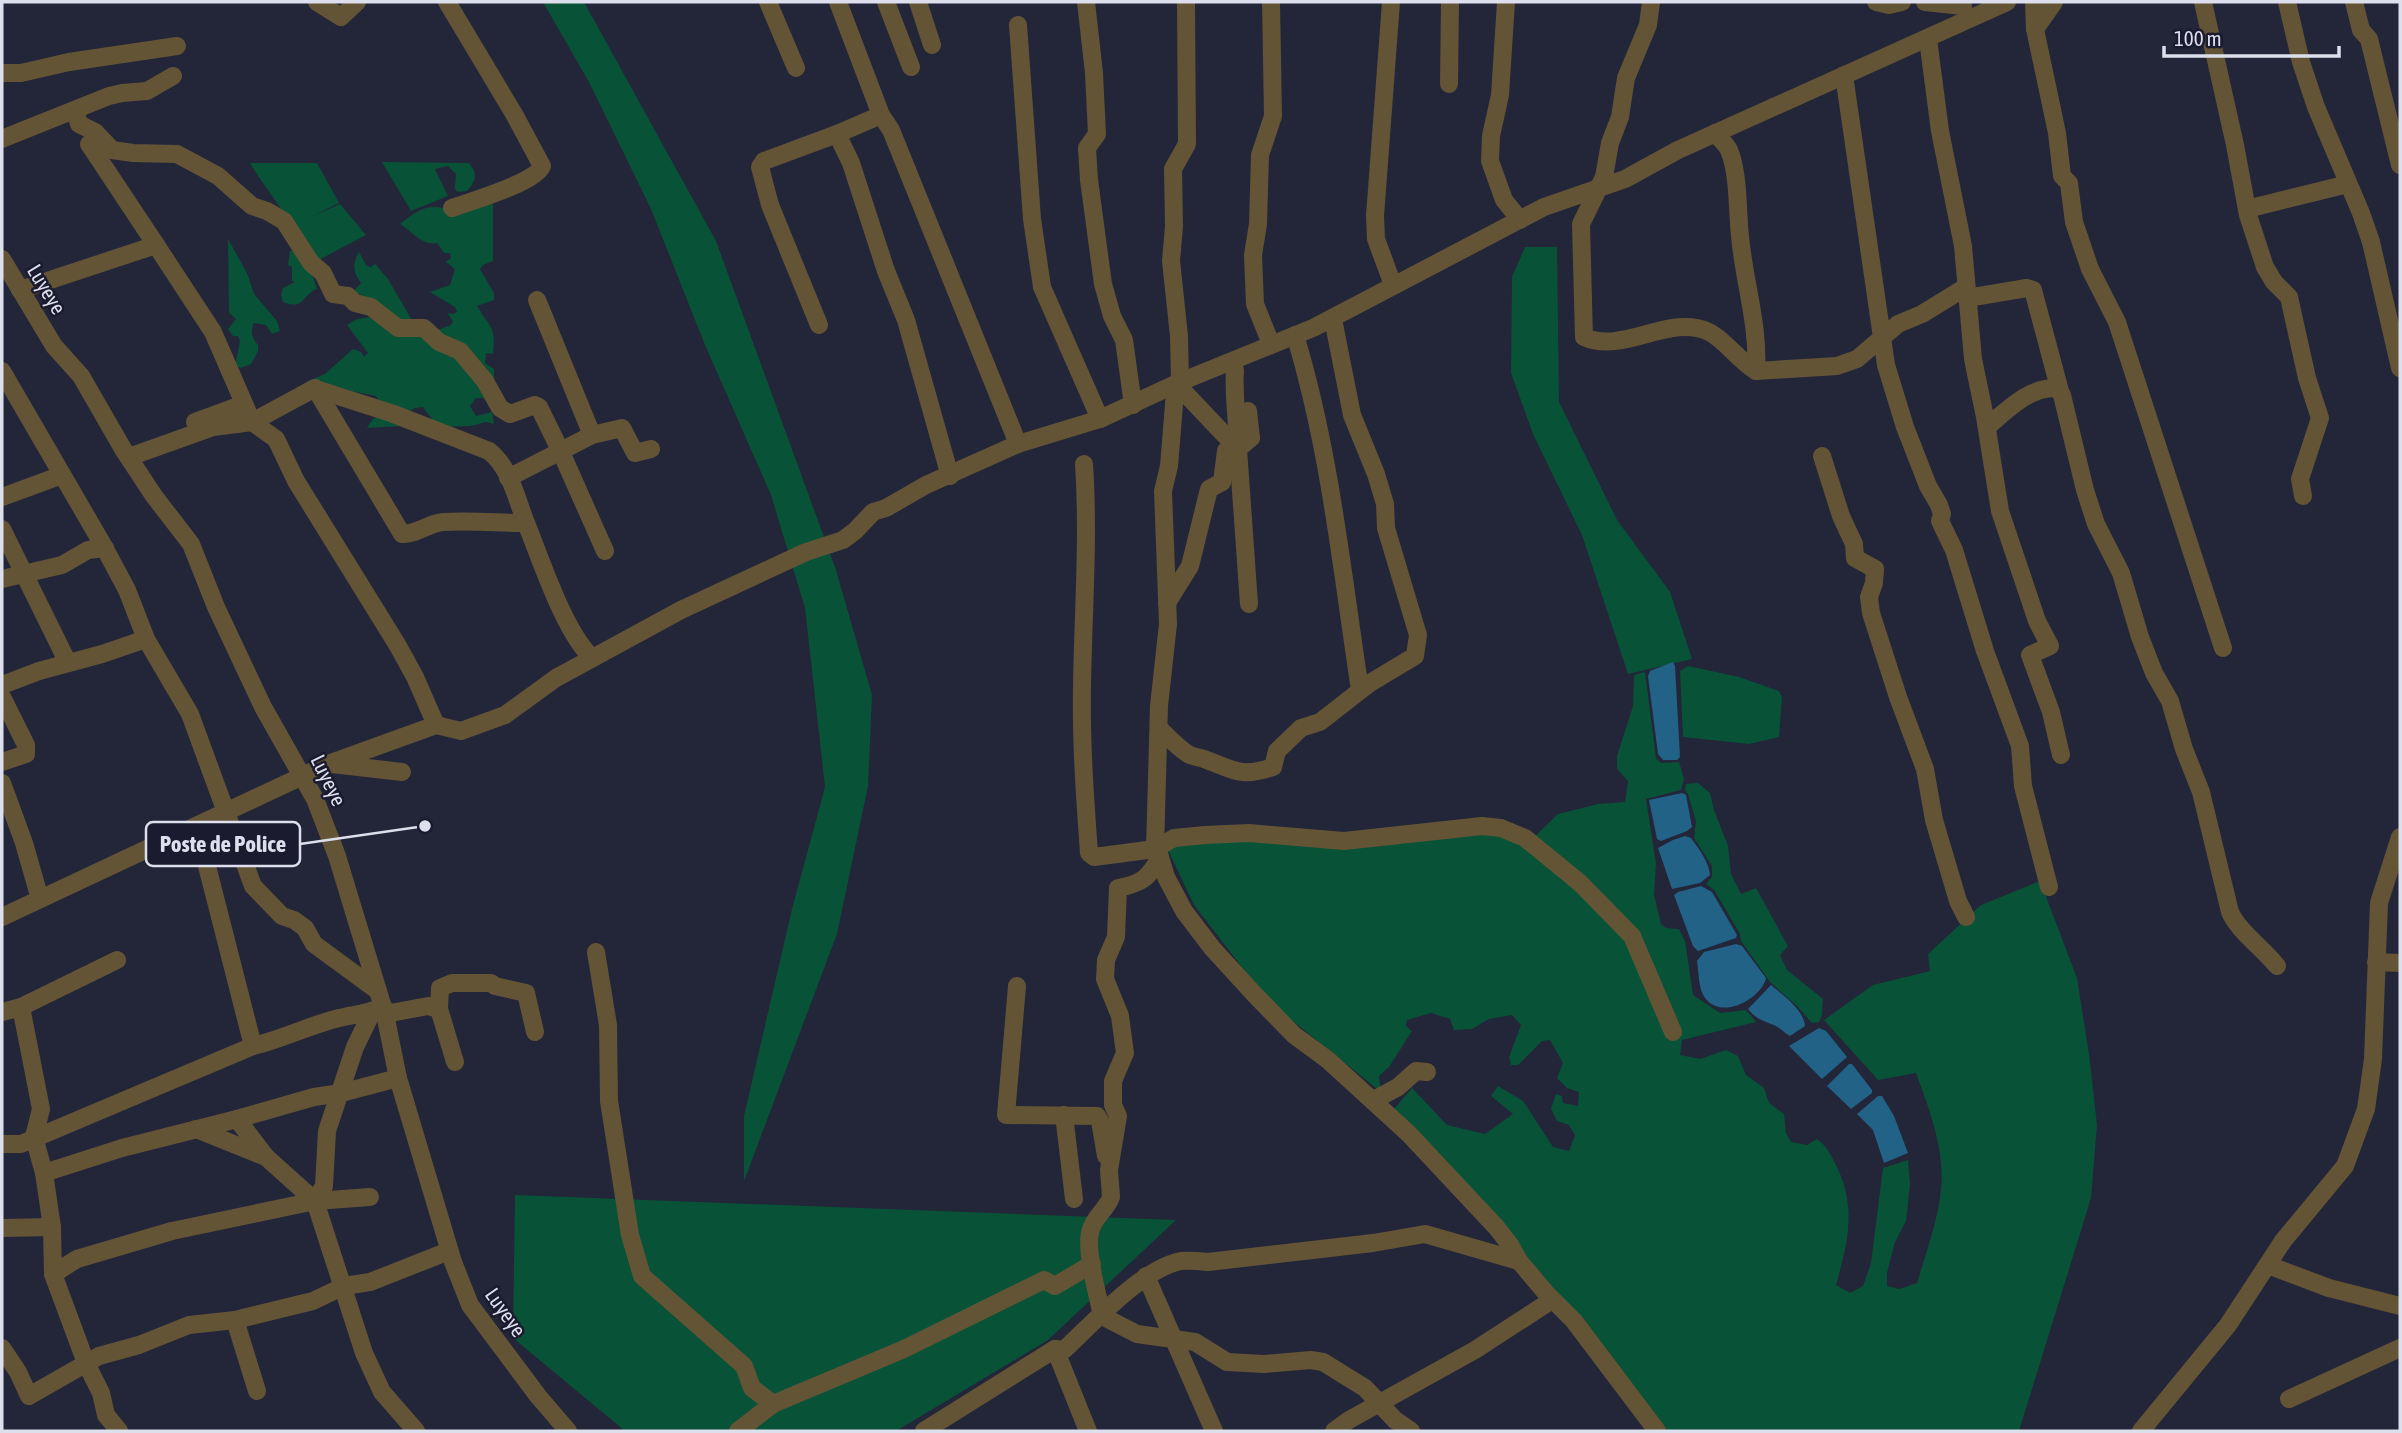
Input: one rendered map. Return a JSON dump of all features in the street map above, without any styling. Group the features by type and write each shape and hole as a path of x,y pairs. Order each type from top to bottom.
{"street":[{"path":"317,2 341,17 357,2"},
{"path":"447,2 542,166 539,172 506,189 452,208"},
{"path":"768,2 796,68"},
{"path":"838,2 881,115 891,130 1018,444"},
{"path":"886,2 911,67"},
{"path":"918,2 932,45"},
{"path":"1086,2 1097,134 1087,148 1090,193 1103,284 1112,316 1124,340 1133,405"},
{"path":"1109,1170 1118,1116 1113,1105 1113,1081 1125,1053 1120,1016 1105,979 1106,960 1116,937 1118,888 1139,884 1154,869 1158,853 1159,728 1162,668 1168,624 1163,491 1169,466 1177,387 1178,336 1171,261 1174,226 1172,169 1187,144 1186,2"},
{"path":"1271,344 1255,304 1253,255 1258,224 1260,155 1273,116 1272,2"},
{"path":"1391,2 1375,216 1376,239 1393,285"},
{"path":"1449,84 1450,2"},
{"path":"1506,2 1500,95 1491,136 1490,161 1504,200 1520,220"},
{"path":"1651,2 1648,26 1626,78 1620,117 1610,143 1606,171 1581,224 1584,337 1606,341 1695,328 1710,332 1745,365 1756,371 1837,366 1857,359 1898,324 1967,292 2027,288 2033,290 2085,490 2096,524 2121,573 2154,673 2170,701 2183,749 2200,792 2230,912 2235,924 2258,944 2277,966"},
{"path":"1876,2 1889,5 1902,2"},
{"path":"1926,2 1963,10 2007,2"},
{"path":"2034,2 2035,29 2057,133 2062,176 2069,183 2074,222 2090,269 2120,329 2223,649"},
{"path":"2035,29 2054,2"},
{"path":"2203,2 2247,209 2265,267 2274,282 2289,297 2307,378 2320,418 2300,479 2303,496"},
{"path":"2287,2 2301,62 2371,242 2400,368"},
{"path":"2354,2 2361,30 2369,39 2400,164"},
{"path":"2,917 328,764 436,725 461,731 505,715 556,678 724,589 806,552 843,540 873,512 886,508 926,485 1018,444 1100,419 1237,364 1271,344 1333,319 1544,207 1601,185 1625,179 1678,150 1928,39 1963,10"},
{"path":"1018,25 1032,219 1042,287 1100,419"},
{"path":"1928,39 1934,100 1961,235 1971,349 2000,511 2037,621 2050,646 2030,655 2051,712 2061,755"},
{"path":"2,73 21,73 69,62 177,47"},
{"path":"1844,75 1886,365 1905,427 1928,486 1939,505 1942,514 1940,521 1954,550 1985,651 2020,746 2023,786 2049,887"},
{"path":"2,139 108,96 147,91 173,76"},
{"path":"75,111 79,124 95,132 112,150 177,154 218,176 252,206 284,221 311,263 323,273 333,294 348,296 355,303 371,307 398,328 424,328 439,342 460,351 485,381 500,408 506,412 510,414 534,405 539,408 605,551"},
{"path":"819,325 770,205 760,167 764,161 881,115"},
{"path":"1716,133 1730,154 1737,192 1740,239 1757,347 1756,371"},
{"path":"838,134 851,163 905,320 950,476"},
{"path":"89,144 213,332 252,422 276,439 296,481 398,646 436,725"},
{"path":"2247,209 2348,184"},
{"path":"20,290 156,244"},
{"name":"Luyeye","path":"2,259 54,346 81,376 154,496 191,544 216,607 263,707 315,799 338,856 398,1078 449,1251 470,1305 538,1396 568,1431"},
{"path":"537,300 592,435"},
{"path":"1159,728 1190,756 1228,770 1241,773 1259,772 1273,767 1277,751 1301,728 1320,722 1360,690 1415,656 1419,635 1386,528 1385,504 1376,474 1352,415 1333,319"},
{"path":"1295,335 1312,398 1329,480 1360,690"},
{"path":"1237,364 1233,393 1237,413 1249,604"},
{"path":"2,371 105,548 127,590 146,639 190,714 253,886 282,916 305,928 314,944 380,1006"},
{"path":"1177,387 1238,449"},
{"path":"1987,427 2028,396 2048,387 2060,391"},
{"path":"126,453 213,427 252,422 308,390 316,389 391,413 489,451 499,460 508,478 559,604 583,649 592,658"},
{"path":"316,389 402,534 406,535 441,522 526,523"},
{"path":"126,453 244,404"},
{"path":"508,478 592,435 622,428 636,454 651,449"},
{"path":"1167,603 1190,566 1209,489 1222,482 1226,452 1238,449"},
{"path":"1822,456 1841,516 1854,544 1855,558 1875,569 1869,597 1871,613 1925,769 1934,820 1958,901 1966,917"},
{"path":"1084,464 1088,516 1082,708 1089,853 1094,857 1158,853 1174,838 1205,835 1249,833 1344,841 1482,827 1501,828 1536,846 1580,883 1632,936 1673,1032"},
{"path":"2,497 62,475"},
{"path":"2,529 68,663"},
{"path":"2,579 62,565 82,552 105,548"},
{"path":"2,685 146,639"},
{"path":"2,697 27,751 26,754 2,762"},
{"path":"328,764 402,772"},
{"path":"2,783 40,900"},
{"path":"197,827 253,1046"},
{"path":"2141,1431 2228,1325 2283,1241 2345,1166 2362,1126 2373,1059 2379,903 2400,837"},
{"path":"1158,853 1166,877 1184,911 1212,948 1276,1018 1374,1100 1409,1134 1497,1228 1519,1261 1574,1321 1657,1431"},
{"path":"596,953 608,1025 609,1101 630,1235 642,1276 744,1366 752,1388 773,1404"},
{"path":"2,1012 21,1007 117,960"},
{"path":"2376,961 2400,963"},
{"path":"455,1062 439,1009 440,988 452,984 491,982 495,986 526,993 534,1032"},
{"path":"1017,986 1006,1115 1093,1115 1100,1118 1111,1200 1090,1231 1091,1264 1102,1316 1130,1332 1203,1345 1227,1362 1264,1364 1289,1360 1318,1361 1366,1388 1395,1420 1411,1431"},
{"path":"315,1201 324,1186 327,1131 355,1047 380,1006"},
{"path":"2,1144 21,1144 253,1046 282,1039 338,1018 380,1006 428,1006 439,1009"},
{"path":"21,1007 41,1109 34,1137 44,1173 52,1227 54,1274 86,1363 101,1393 106,1415 119,1431"},
{"path":"1374,1100 1398,1087 1416,1071 1427,1072"},
{"path":"44,1173 122,1148 314,1097 398,1078"},
{"path":"1065,1115 1074,1199"},
{"path":"237,1119 266,1157 315,1201 364,1353 382,1392 416,1431"},
{"path":"196,1129 266,1157"},
{"path":"54,1274 77,1259 172,1231 315,1201 370,1197"},
{"path":"2,1228 52,1227"},
{"path":"924,1431 1055,1349 1064,1350 1146,1276 1181,1261 1208,1262 1373,1243 1425,1234 1519,1261"},
{"path":"2,1348 18,1372 29,1396 86,1363 189,1325 235,1320 313,1301 344,1286 370,1282 449,1251"},
{"path":"738,1431 773,1404 904,1349 1044,1280 1055,1286 1091,1264"},
{"path":"2268,1265 2329,1288 2400,1306"},
{"path":"1146,1276 1214,1431"},
{"path":"1334,1431 1475,1350 1552,1300"},
{"path":"235,1320 257,1391"},
{"path":"2289,1399 2400,1348"},
{"path":"1055,1349 1088,1431"}],"green space":[{"path":"543,2 584,2 716,241 836,570 872,695 868,786 837,934 744,1181 744,1116 792,909 825,787 805,608 771,495 705,345 651,209 590,84"},
{"path":"382,162 469,163 475,177 467,191 457,192 456,174 448,166 435,169 448,196 411,211"},
{"path":"250,163 317,163 339,203 313,216 340,204 366,235 313,263 292,226 299,222 291,225"},
{"path":"493,186 493,261 480,269 494,293 494,300 477,306 493,332 493,354 486,353 485,363 494,369 494,403 476,398 470,406 476,416 492,412 494,424 486,422 470,426 438,427 423,407 404,414 402,426 367,428 372,420 385,411 376,396 306,382 325,374 353,349 361,352 364,357 368,353 347,325 357,319 376,316 362,302 365,296 353,292 361,283 354,268 359,252 366,265 371,267 375,264 388,279 413,322 430,333 451,325 453,321 447,313 457,312 455,307 430,292 450,285 455,269 446,262 451,258 450,253 444,253 437,243 422,240 400,224 420,210 443,208 470,193"},
{"path":"228,239 247,273 254,294 277,321 280,331 272,334 266,325 254,323 252,335 258,345 258,351 251,364 241,368 235,366 240,341 238,336 233,336 228,329 236,319 229,313"},
{"path":"1525,247 1557,247 1559,402 1617,520 1670,592 1692,659 1628,674 1582,535 1533,434 1511,373 1512,277"},
{"path":"295,250 313,277 317,289 299,303 290,304 283,302 281,295 283,288 295,282 292,281 292,267 288,265 290,251"},
{"path":"1688,666 1739,677 1779,691 1782,697 1779,737 1749,744 1683,737 1680,671"},
{"path":"1645,672 1656,758 1661,763 1679,762 1684,779 1681,790 1646,799 1656,864 1654,895 1661,924 1666,928 1679,929 1685,941 1693,995 1720,1013 1746,1010 1756,1022 1682,1040 1680,1055 1700,1059 1726,1050 1738,1056 1746,1075 1764,1088 1769,1103 1784,1114 1786,1133 1791,1142 1807,1145 1817,1139 1826,1147 1843,1180 1847,1195 1847,1239 1836,1285 1850,1293 1863,1286 1871,1263 1883,1168 1908,1160 1910,1184 1906,1221 1895,1242 1887,1273 1887,1286 1899,1289 1917,1283 1937,1213 1941,1189 1941,1159 1935,1129 1916,1073 1878,1080 1824,1020 1873,985 1930,971 1928,954 1981,905 2040,881 2077,978 2097,1125 2091,1198 2019,1431 1663,1431 1394,1109 1412,1088 1447,1125 1485,1134 1513,1114 1491,1096 1498,1086 1523,1101 1553,1147 1569,1151 1575,1135 1569,1125 1557,1121 1551,1109 1556,1094 1562,1096 1563,1103 1578,1106 1579,1092 1567,1088 1557,1078 1563,1063 1550,1040 1542,1041 1518,1065 1511,1065 1509,1057 1521,1025 1512,1015 1489,1019 1472,1029 1454,1030 1450,1019 1431,1013 1407,1020 1406,1026 1412,1031 1389,1067 1379,1076 1381,1092 1268,1001 1194,905 1168,850 1177,838 1483,830 1533,838 1558,814 1598,804 1625,802 1628,781 1617,769 1617,756 1633,706 1634,675"},
{"path":"1698,783 1710,793 1728,846 1731,874 1741,894 1756,888 1788,946 1780,955 1787,970 1823,999 1819,1022 1812,1023 1770,982 1741,941 1740,934 1714,890 1706,884 1712,877 1712,866 1694,838 1696,822 1685,790 1686,784"},
{"path":"515,1195 1176,1220 1048,1340 896,1431 625,1431 513,1338"}],"water":[{"path":"1673,662 1680,757 1677,760 1663,760 1658,754 1648,676 1650,671"},
{"path":"1682,793 1686,795 1692,827 1661,841 1657,839 1649,800"},
{"path":"1685,836 1691,838 1700,851 1710,875 1700,883 1672,889 1658,848"},
{"path":"1701,886 1712,892 1737,935 1736,938 1698,951 1693,946 1674,895"},
{"path":"1736,944 1742,946 1766,978 1763,986 1740,1004 1731,1007 1712,1005 1703,994 1697,961 1704,952"},
{"path":"1771,985 1792,1003 1804,1020 1805,1026 1790,1036 1748,1009"},
{"path":"1819,1028 1826,1031 1847,1057 1822,1079 1789,1046"},
{"path":"1852,1064 1872,1090 1872,1093 1851,1109 1827,1086"},
{"path":"1878,1096 1882,1096 1894,1116 1908,1153 1884,1163 1873,1130 1857,1114"}],"place":[{"name":"Poste de Police","path":"425,826"}]}
